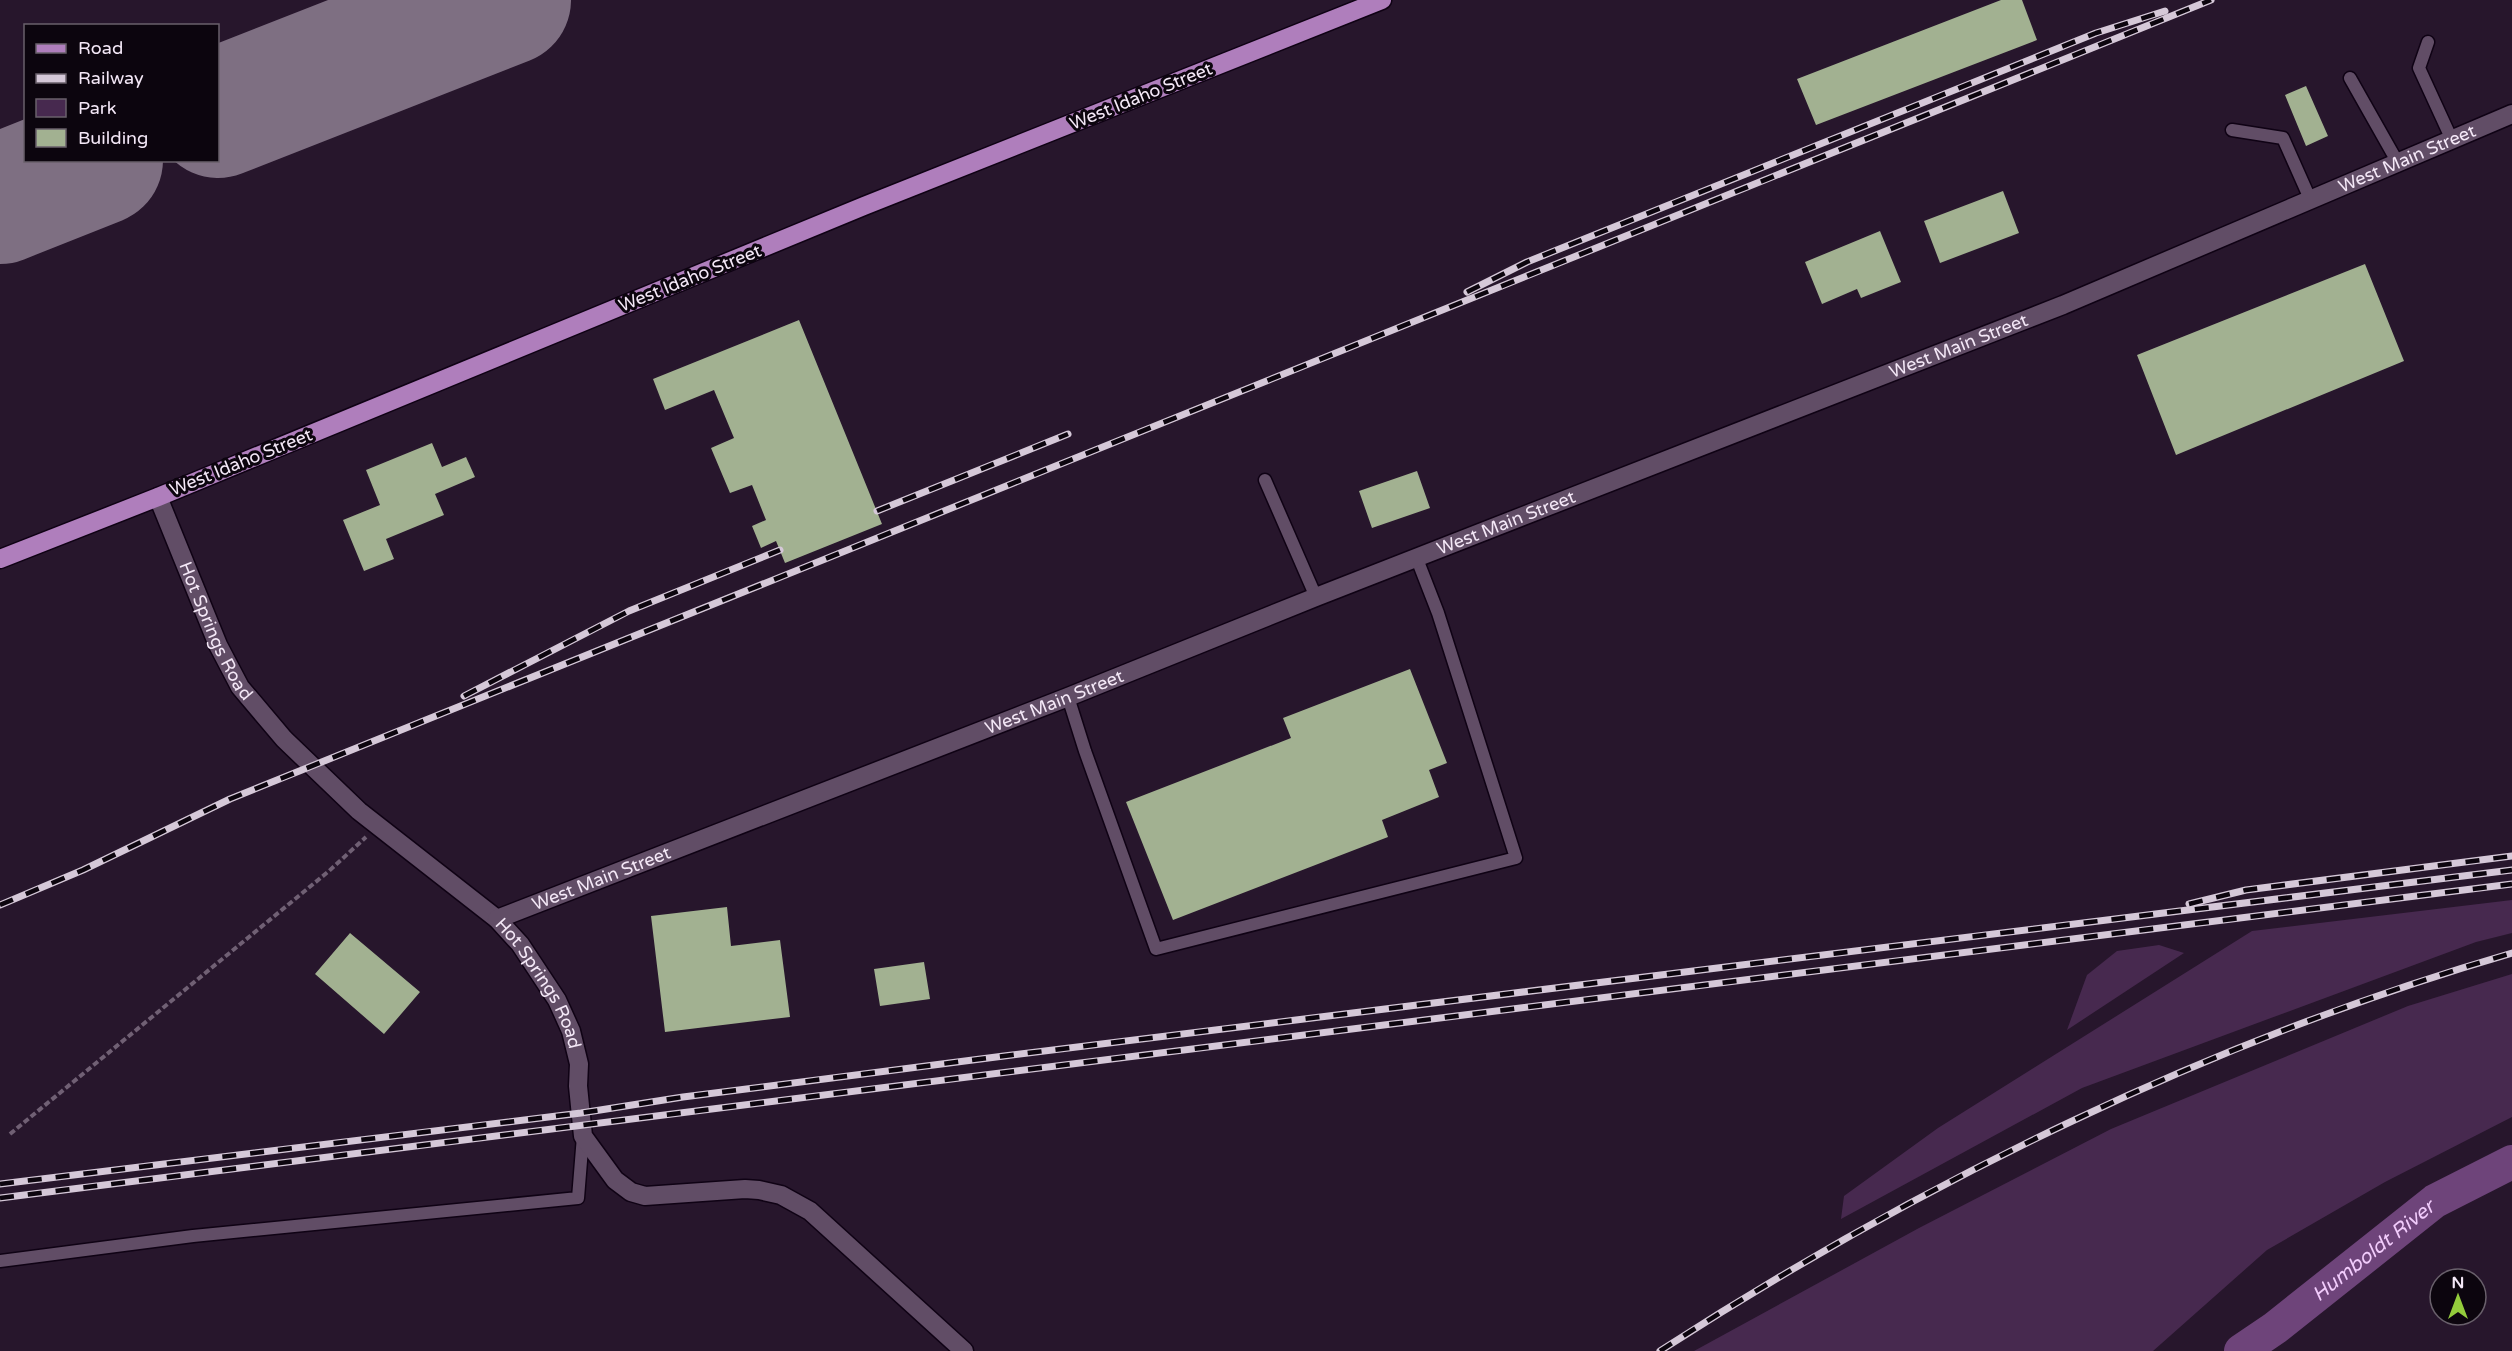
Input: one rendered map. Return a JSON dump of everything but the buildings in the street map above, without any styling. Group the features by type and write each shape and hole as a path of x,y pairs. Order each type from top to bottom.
{"main road":[{"name":"West Idaho Street","path":"0,559 864,206 1382,0"}],"street":[{"name":"West Main Street","path":"497,919 2063,305 2512,114"},
{"name":"Hot Springs Road","path":"158,496 218,645 240,687 284,739 377,826 497,919 520,944 541,974 571,1031 579,1064 578,1086 583,1136"},
{"path":"583,1136 615,1180 631,1192 645,1196 759,1190 781,1195 810,1211 964,1351"}],"lane":[{"path":"2428,42 2419,68 2452,140"},
{"path":"2350,78 2398,163"},
{"path":"2232,130 2283,138 2311,201"},
{"path":"1265,480 1316,597"},
{"path":"1068,697 1156,949 1516,858 1438,613 1417,559"},
{"path":"0,1261 194,1236 578,1198 583,1136"}],"path":[{"path":"10,1134 329,871 377,826"}],"green space":[{"path":"2512,900 2512,933 2476,942 2082,1088 1841,1219 1844,1196 1938,1128 2252,931"},
{"path":"2159,945 2184,953 2067,1030 2087,975 2117,951"},
{"path":"2512,974 2512,1117 2385,1182 2267,1250 2153,1351 1694,1351 1919,1228 2111,1129 2408,1006"}],"waterway":[{"name":"Humboldt River","path":"2241,1351 2275,1328 2435,1201 2512,1162"}],"runway":[{"path":"219,113 506,0"},
{"path":"0,199 93,162"}],"railway":[{"path":"0,905 83,870 230,799 2211,0"},
{"path":"1467,292 1527,262 2096,33 2165,11"},
{"path":"877,511 1068,434"},
{"path":"464,696 629,611 780,550"},
{"path":"2189,904 2246,890 2512,856"},
{"path":"0,1184 581,1113 683,1097 1004,1056 2512,870"},
{"path":"0,1198 2512,884"},
{"path":"1660,1351 1861,1230 2072,1121 2289,1028 2400,988 2512,953"}]}
